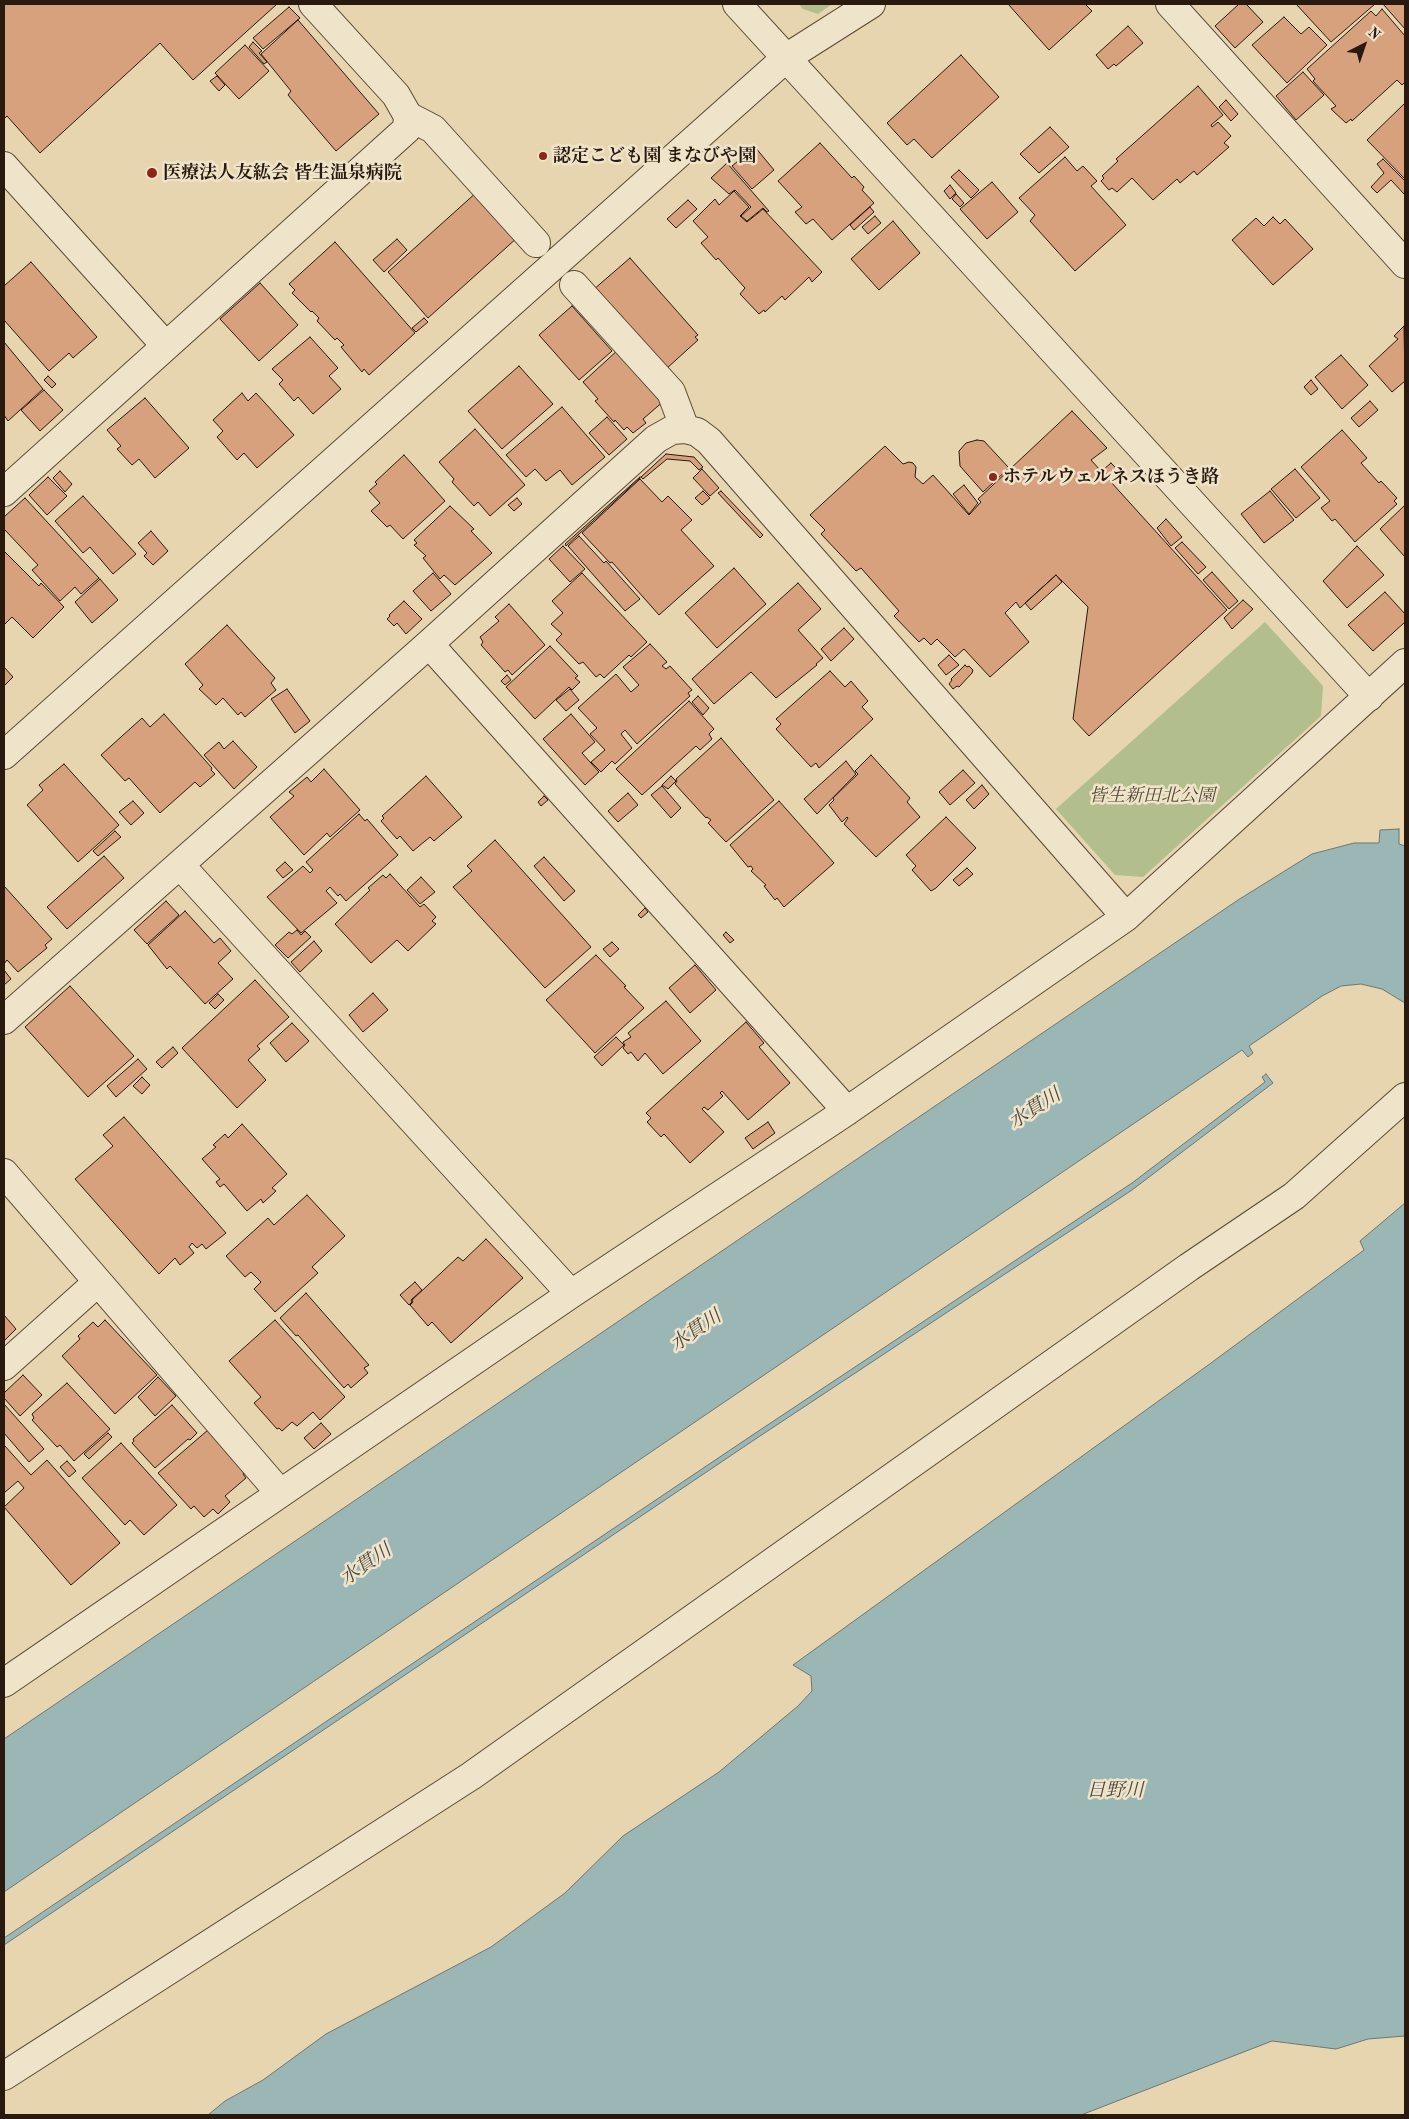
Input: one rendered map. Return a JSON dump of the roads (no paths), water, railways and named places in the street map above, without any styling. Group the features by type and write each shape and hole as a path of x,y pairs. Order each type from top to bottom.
{"street":[{"path":"4,492 165,345 394,143 407,129 408,116 396,95 313,4"},
{"path":"737,4 1369,697"},
{"path":"4,755 786,58 871,4"},
{"path":"1170,4 1405,264"},
{"path":"408,116 433,128 536,243"},
{"path":"4,166 165,345"},
{"path":"574,286 672,392 685,429"},
{"path":"4,1020 429,644 656,439 672,430 685,429 697,432 709,441 1126,917"},
{"path":"429,644 847,1111"},
{"path":"4,1683 571,1294 847,1111 1126,917 1405,663"},
{"path":"180,865 571,1294"},
{"path":"4,2076 479,1771 1189,1267 1294,1196 1405,1097"},
{"path":"4,1173 280,1493"},
{"path":"4,1366 98,1282"}],"water":[{"name":"水貫川","path":"1399,829 1399,844 1405,846 1405,1003 1382,989 1361,984 1341,986 1322,996 1249,1046 1253,1053 1248,1057 1242,1050 4,1892 4,1739 1238,900 1312,854 1354,843 1379,843 1380,830"},
{"path":"1266,1074 1273,1083 1132,1190 754,1440 4,1945 4,1938 751,1436 1132,1183 1265,1082 1262,1077"},
{"name":"日野川","path":"1405,1203 1405,2036 1368,2039 1336,2049 1272,2041 1081,2115 208,2115 225,2101 263,2080 326,2034 491,1947 565,1893 623,1836 719,1772 798,1706 812,1691 811,1676 793,1665 1364,1250 1360,1241"}],"place":[{"name":"認定こども園 まなびや園","path":"543,156"},
{"name":"医療法人友紘会 皆生温泉病院","path":"152,173"},
{"name":"ホテルウェルネスほうき路","path":"993,477"}],"park label":[{"name":"皆生新田北公園","path":"1152,796"}]}
